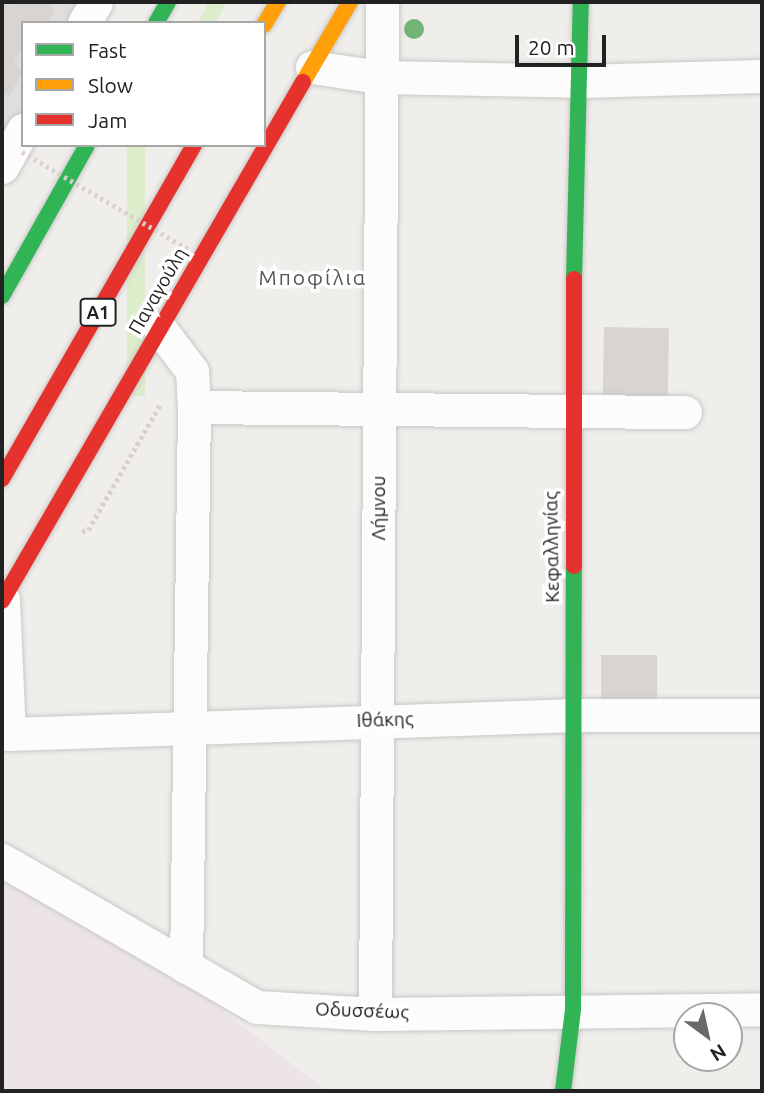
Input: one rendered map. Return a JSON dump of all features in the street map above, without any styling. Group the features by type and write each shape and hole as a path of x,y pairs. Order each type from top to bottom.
{"main road":[{"path":"157,21 168,2"},
{"path":"266,21 276,2"},
{"name":"Παναγούλη","path":"266,146 350,2"},
{"name":"Κεφαλληνίας","path":"563,1091 573,1009 576,715 571,411 581,2"},
{"path":"2,296 86,147"},
{"name":"Α1","path":"2,479 193,147"},
{"name":"Παναγούλη","path":"2,600 266,147"}],"street":[{"path":"85,21 96,2"},
{"name":"Λήμνου","path":"375,1014 382,2"},
{"path":"312,67 380,78 581,80 762,76"},
{"path":"160,329 192,371 194,407 192,730 186,967"},
{"path":"194,407 685,412"},
{"name":"Ιθάκης","path":"2,600 9,734 192,730 379,720 576,715 762,715"},
{"name":"Οδυσσέως","path":"2,860 257,1007 375,1014 573,1009 762,1009"}],"path":[{"path":"16,150 188,249"}],"shaded area":[{"path":"2,2 83,2 72,21 21,21 21,113 2,146"},
{"path":"2,874 165,966 327,1091 2,1091"}],"green space":[{"path":"209,2 227,2 216,21 198,21"},
{"path":"127,147 145,147 145,396 127,396"}],"building":[{"path":"2,2 12,6 15,2 47,2 55,11 49,21 21,21 21,51 14,62 21,70 21,75 9,96 2,92"},
{"path":"604,327 669,328 668,400 603,399"},
{"path":"601,655 657,655 657,709 601,709"}],"traffic: fast":[{"path":"157,21 168,2"},
{"path":"574,279 581,2"},
{"path":"2,296 86,147"},
{"path":"563,1091 573,1009 574,566"}],"traffic: slow":[{"path":"266,22 278,2"},
{"path":"303,82 350,2"}],"traffic: jam":[{"path":"266,146 303,82"},
{"path":"2,479 193,147"},
{"path":"2,601 265,147"},
{"path":"574,279 574,566"}],"district":[{"name":"Μποφίλια","path":"313,277"}]}
